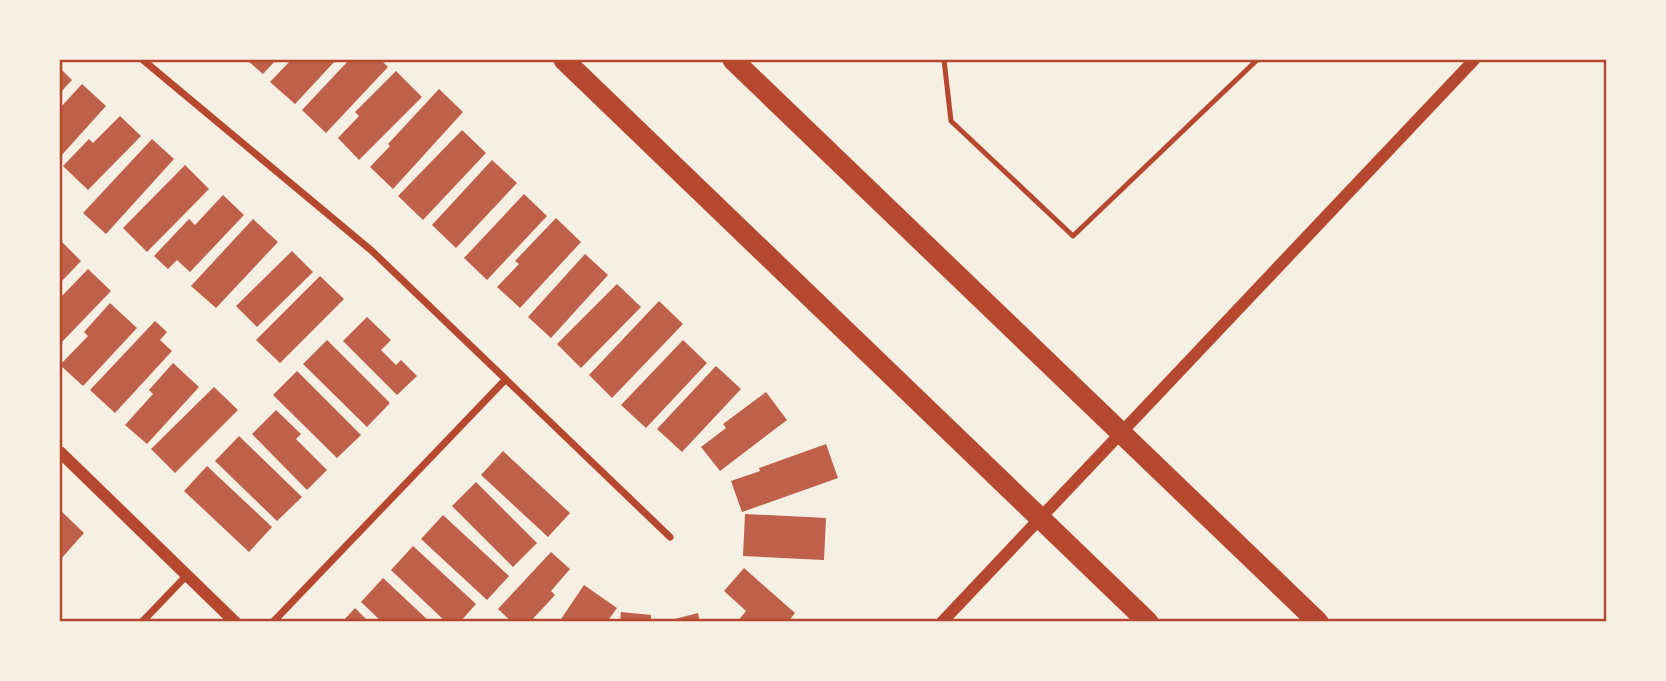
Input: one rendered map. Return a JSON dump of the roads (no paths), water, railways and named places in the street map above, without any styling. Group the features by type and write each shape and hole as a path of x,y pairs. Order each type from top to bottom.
{"highway":[{"path":"564,60 1148,621"},
{"path":"733,60 1318,621"}],"street":[{"path":"144,60 372,251 670,537"},
{"path":"942,621 1474,60"},
{"path":"273,621 505,380"},
{"path":"60,452 235,621"},
{"path":"142,621 187,575"}],"lane":[{"path":"944,60 951,121 1073,236 1257,60"}]}
